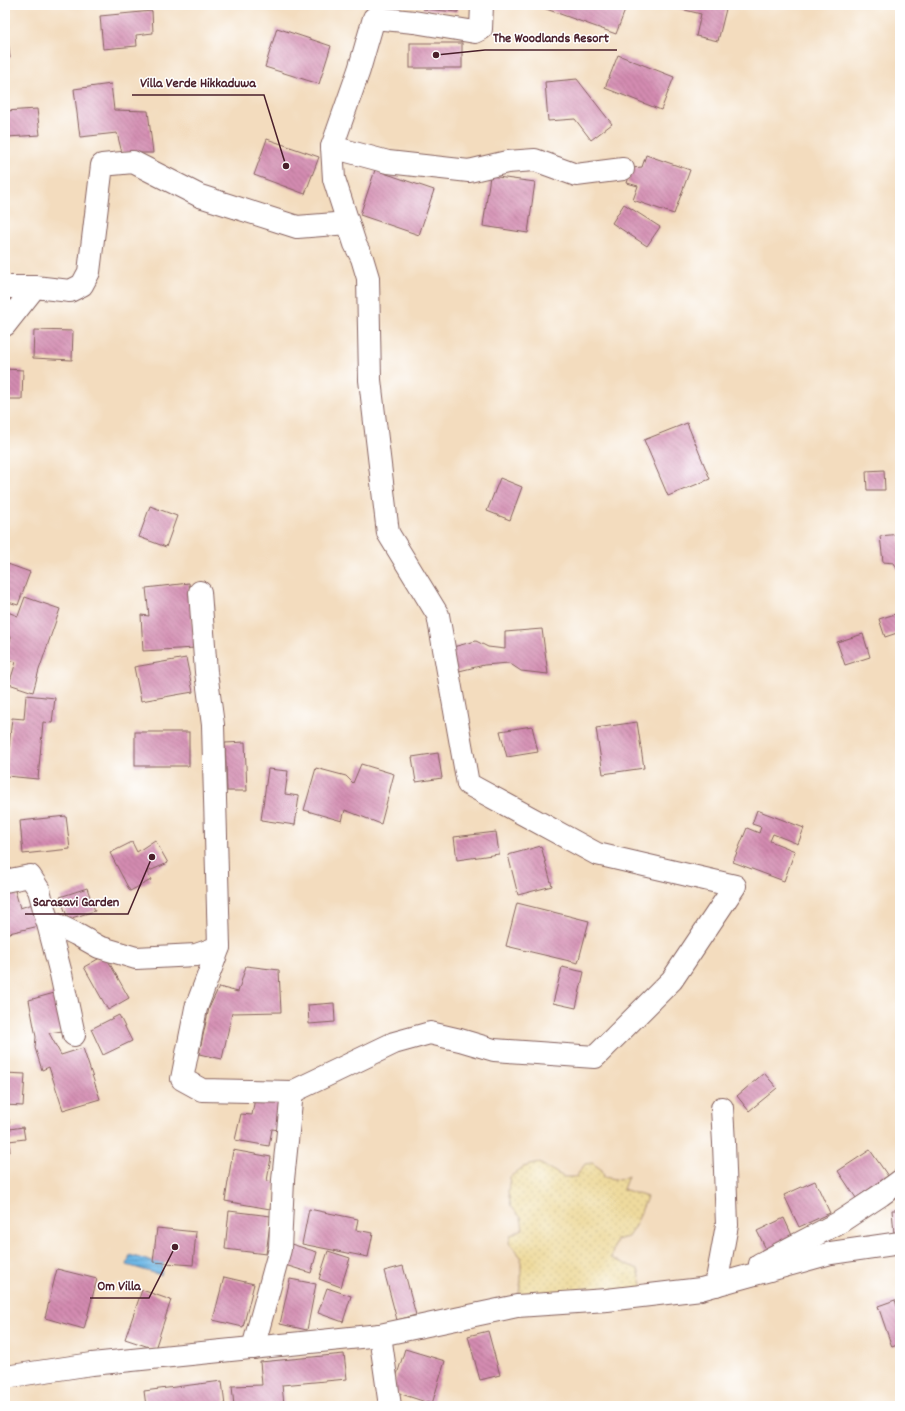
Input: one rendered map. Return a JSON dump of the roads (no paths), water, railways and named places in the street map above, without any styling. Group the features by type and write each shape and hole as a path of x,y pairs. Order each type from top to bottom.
{"street":[{"path":"200,592 206,672 212,725 219,947 196,1008 182,1079 202,1090 292,1092 394,1043 430,1033 494,1050 595,1057 672,980 735,886 597,854 468,784 438,615 388,533 370,380 368,278 362,258 355,244 334,179 332,147 359,70 375,11 414,22 475,32 481,29 482,5"},
{"path":"332,147 388,162 469,171 507,162 536,160 576,175 623,169"},
{"path":"5,287 35,287 70,291 82,285 89,272 102,165 133,162 200,196 297,227 348,223"},
{"path":"5,325 35,287"},
{"path":"5,881 30,876 39,890 48,920 74,1035"},
{"path":"48,920 99,947 136,958 196,955 219,947"},
{"path":"253,1348 280,1249 283,1180 292,1092"},
{"path":"720,1284 727,1225 722,1108"},
{"path":"720,1284 840,1222 900,1181"},
{"path":"5,1377 92,1364 380,1335 517,1306 615,1299 701,1289 831,1254 900,1243"},
{"path":"380,1335 390,1406"}],"water":[{"path":"130,1255 153,1262 164,1262 161,1275 127,1265"}],"place":[{"name":"The Woodlands Resort","path":"436,55"},
{"name":"Villa Verde Hikkaduwa","path":"286,166"},
{"name":"Sarasavi Garden","path":"152,857"},
{"name":"Om Villa","path":"175,1247"}]}
